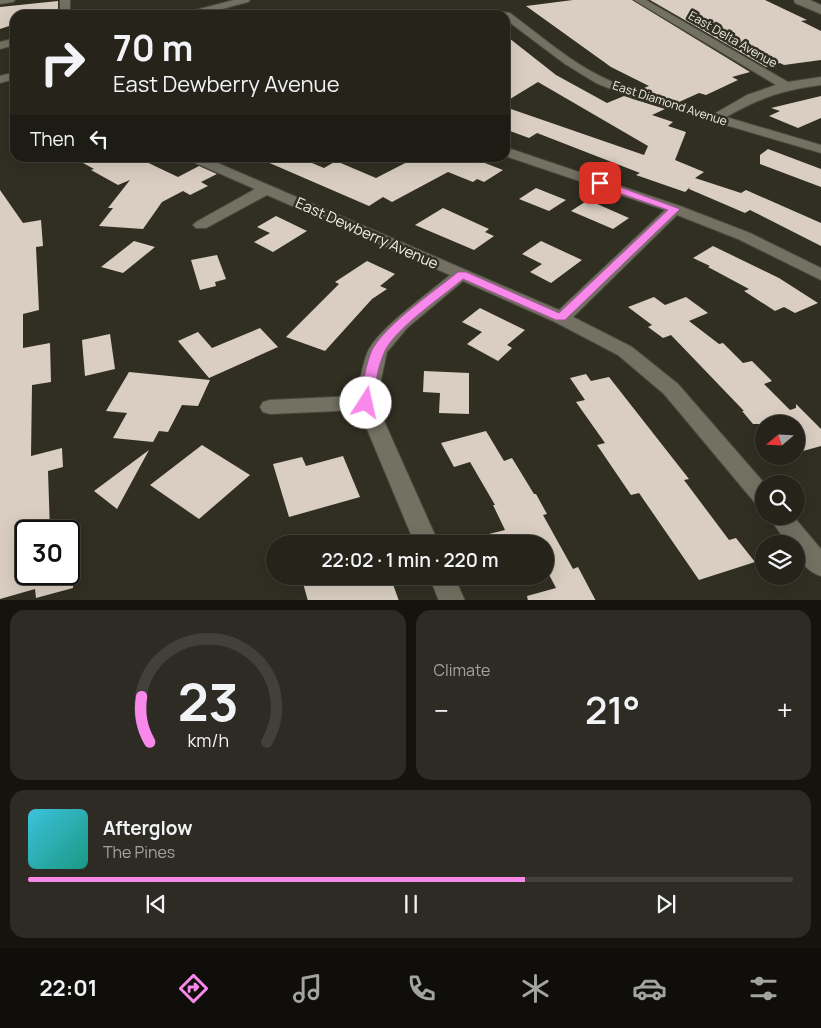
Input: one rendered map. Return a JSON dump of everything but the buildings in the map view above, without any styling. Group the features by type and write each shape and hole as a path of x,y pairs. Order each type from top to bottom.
{"street":[{"path":"0,1 10,0"},
{"path":"207,0 221,6"},
{"path":"206,10 246,0"},
{"name":"East Delta Avenue","path":"639,0 786,86"},
{"path":"800,0 821,10"},
{"name":"East Diamond Avenue","path":"510,19 569,62 600,81 637,96 821,149"},
{"path":"715,118 751,98 786,86 821,81"},
{"path":"510,153 675,209 744,236 821,275"},
{"name":"East Dewberry Avenue","path":"205,162 561,318 625,351 670,389 755,488"},
{"path":"202,225 268,189"},
{"path":"561,318 675,209"},
{"path":"423,535 366,403 378,351 401,324 462,274"},
{"path":"270,408 366,403"},
{"path":"787,525 821,566"},
{"path":"445,585 452,600"}],"route":[{"path":"366,403 378,351 401,324 462,274 561,318 675,209 600,183"}]}
